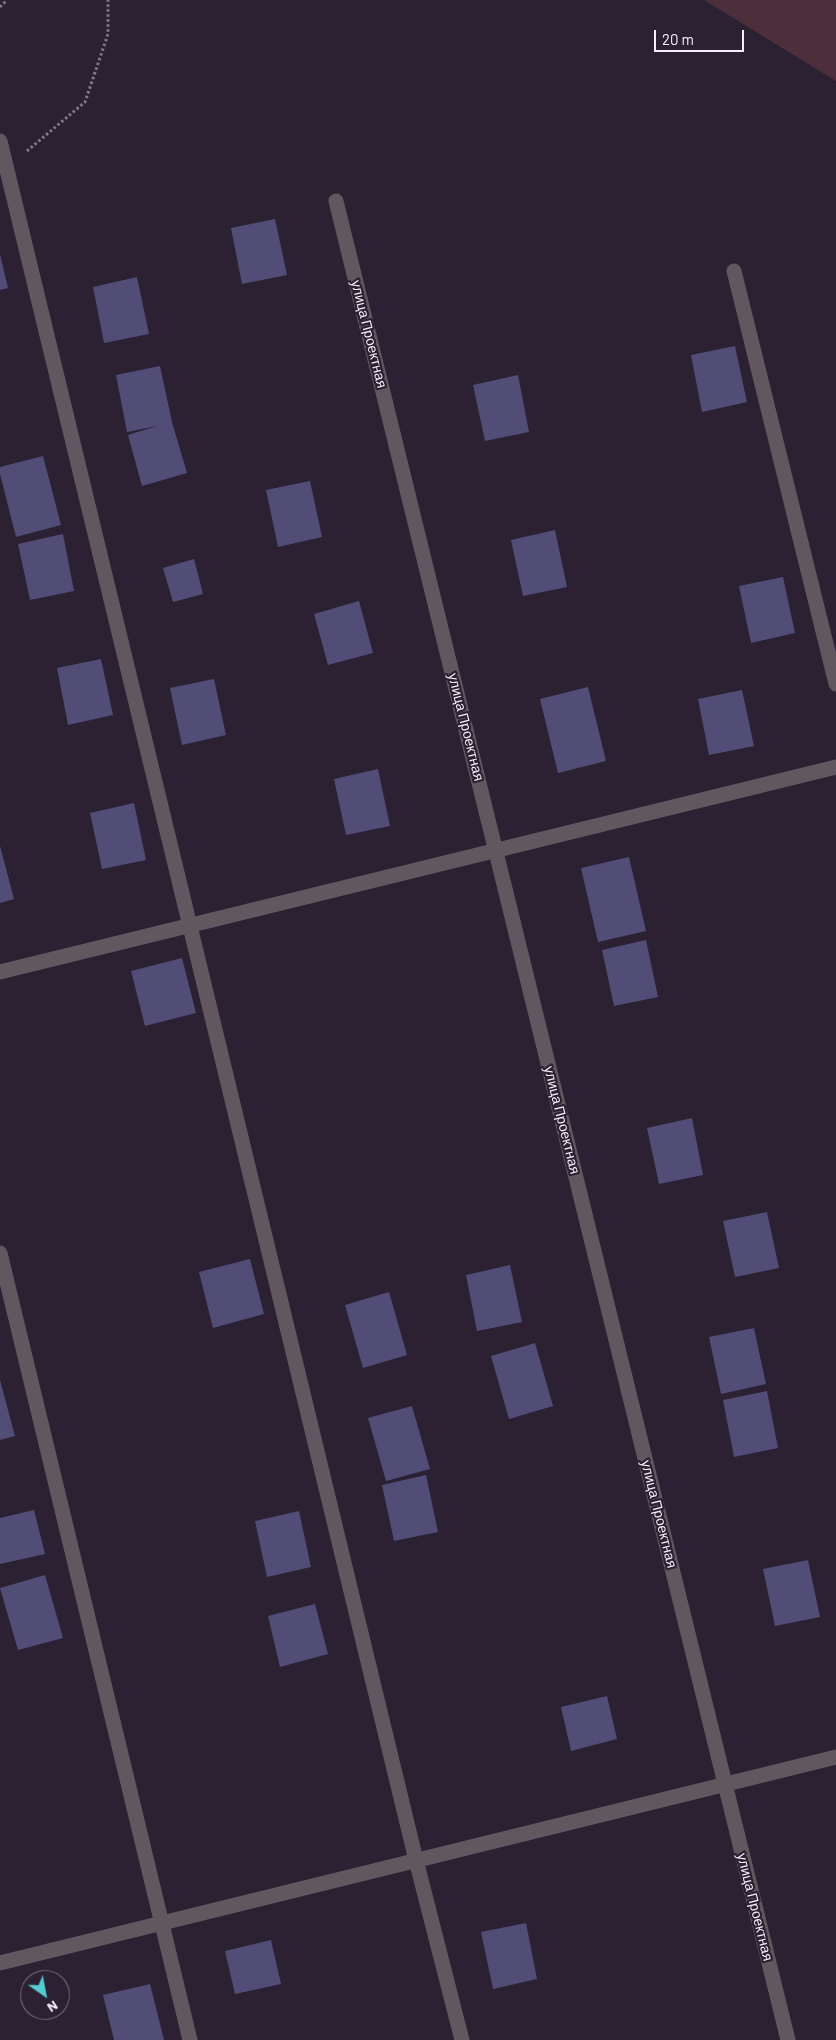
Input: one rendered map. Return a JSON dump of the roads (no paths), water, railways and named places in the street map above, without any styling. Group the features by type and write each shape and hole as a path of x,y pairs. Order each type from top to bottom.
{"street":[{"path":"0,141 416,1860 462,2040"},
{"name":"улица Проектная","path":"336,201 788,2040"},
{"path":"734,272 836,684"},
{"path":"0,972 836,766"},
{"path":"0,1254 190,2040"},
{"path":"0,1963 836,1757"}]}
